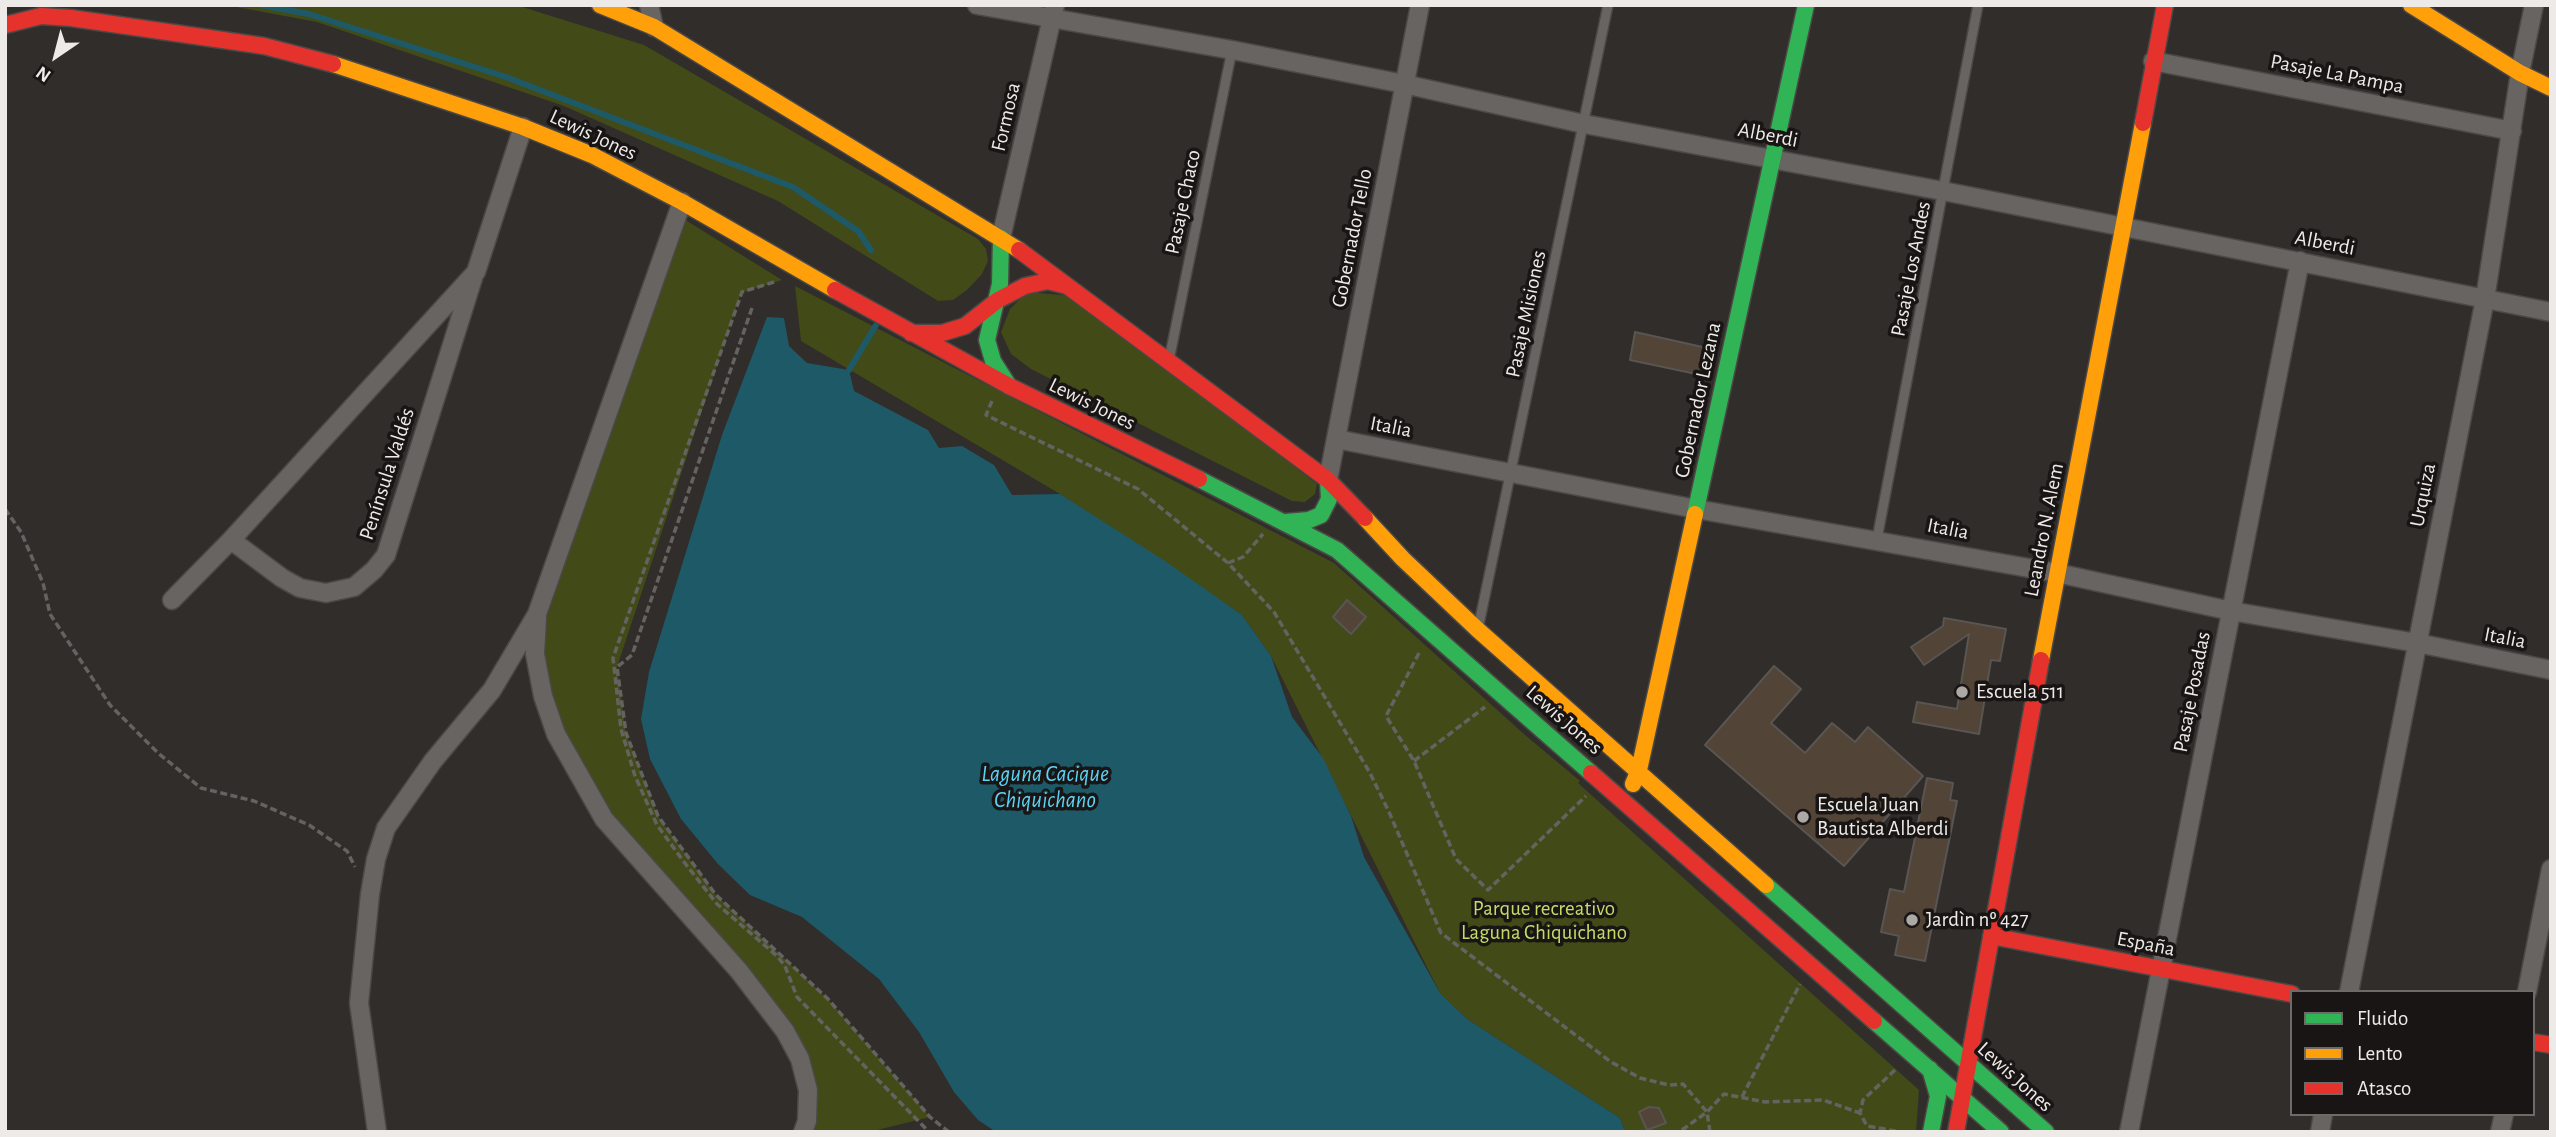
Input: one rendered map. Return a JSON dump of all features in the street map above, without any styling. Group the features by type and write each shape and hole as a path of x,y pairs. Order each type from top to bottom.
{"street":[{"name":"Lewis Jones","path":"600,5 654,27 1001,238 1328,480 1403,559 1478,630 2046,1132"},
{"path":"649,5 654,27"},
{"name":"Alberdi","path":"977,5 1053,12 1584,124 1943,191 2551,312"},
{"name":"Gobernador Tello","path":"1328,480 1420,5"},
{"name":"Gobernador Lezana","path":"1626,802 1639,770 1806,5"},
{"name":"Leandro N. Alem","path":"1956,1132 2057,573 2165,5"},
{"path":"2411,5 2520,73 2551,88"},
{"name":"Urquiza","path":"2349,990 2485,299 2520,73 2534,5"},
{"name":"Formosa","path":"1001,238 1053,12"},
{"name":"Lewis Jones","path":"5,26 41,16 71,18 264,46 328,62 523,127 592,155 682,202 1003,389 1286,522 1337,550 2001,1132"},
{"name":"Pasaje La Pampa","path":"2153,61 2512,131"},
{"name":"Península Valdés","path":"231,540 282,578 300,588 326,593 354,587 374,570 386,555 523,127"},
{"path":"377,1132 359,1003 370,894 376,859 386,828 433,761 492,690 537,614 682,202"},
{"path":"1001,238 998,300 990,321 987,340 1003,389"},
{"name":"Pasaje Posadas","path":"2129,1132 2300,261"},
{"name":"Península Valdés","path":"172,600 231,540 475,272"},
{"path":"911,334 942,333 965,327 998,300 1026,286 1048,281 1072,288"},
{"name":"Italia","path":"1336,439 1696,509 2057,573 2231,611 2417,643 2551,670"},
{"path":"1286,522 1309,520 1321,514 1329,499 1328,480"},
{"path":"537,614 535,654 543,696 562,745 604,819 738,971 785,1031 800,1059 807,1090 807,1121 803,1132"},
{"path":"2527,990 2551,869"},
{"name":"España","path":"1992,936 2290,994"},
{"path":"1930,1069 1938,1096 1931,1132"}],"lane":[{"name":"Pasaje Misiones","path":"1478,630 1608,5"},
{"name":"Pasaje Los Andes","path":"1877,539 1978,5"},
{"name":"Pasaje Chaco","path":"1169,360 1232,50"}],"path":[{"path":"782,280 742,292 613,658 621,729 635,776 657,825 684,862 717,904 777,956 785,966 797,998 929,1132"},
{"path":"752,308 632,655 617,667 626,733 658,816 716,895 828,999 930,1117 949,1132"},
{"path":"1003,389 986,415 1138,489 1228,563 1274,612 1370,773 1441,933 1611,1062 1640,1078 1669,1085 1684,1084 1707,1112 1710,1132"},
{"path":"5,509 21,532 38,570 51,614 110,705 158,753 201,788 254,800 309,825 347,851 370,894"},
{"path":"1228,563 1243,557 1267,529"},
{"path":"1425,642 1386,716 1414,761 1456,859 1488,890 1594,788"},
{"path":"1414,761 1492,701"},
{"path":"1742,1097 1802,979"},
{"path":"1899,1066 1863,1100 1860,1113 1867,1126 1901,1132"},
{"path":"1682,1130 1707,1112 1724,1094 1765,1102 1823,1100 1860,1113"}],"green space":[{"path":"226,5 516,5 644,45 978,239 986,249 988,261 982,274 967,290 953,300 938,301 778,201 564,106 317,22"},
{"path":"671,211 782,280 741,293 617,667 626,733 658,816 716,895 828,999 930,1117 869,1132 803,1132 800,1059 637,859 556,734 537,614"},
{"name":"Parque recreativo Laguna Chiquichano","path":"795,286 1334,563 1580,781 1578,783 1919,1090 1916,1132 1625,1132 1620,1118 1467,1019 1440,993 1271,656 1242,615 1060,494 801,341"},
{"path":"1027,292 1073,296 1317,484 1315,494 1305,502 1292,501 1031,369 1011,354 1001,332 1010,309"}],"water":[{"name":"Laguna Cacique Chiquichano","path":"767,317 784,318 789,346 807,363 849,370 854,391 928,430 939,448 962,446 994,465 1012,495 1060,494 1165,561 1242,615 1271,656 1292,717 1323,758 1351,816 1364,857 1440,993 1467,1019 1620,1118 1625,1132 996,1132 978,1120 954,1092 919,1032 879,979 802,917 750,895 718,864 681,819 650,759 641,719 649,672 722,435"}],"building":[{"path":"1635,332 1707,348 1701,375 1630,360"},
{"path":"1347,600 1366,617 1351,634 1333,617"},
{"path":"1944,618 2006,629 2000,661 1991,660 1979,734 1913,722 1917,702 1957,709 1969,634 1924,665 1911,647 1943,626"},
{"path":"1774,666 1801,689 1771,723 1805,753 1832,723 1855,742 1868,727 1923,776 1844,866 1705,745"},
{"path":"1927,778 1953,783 1950,800 1957,801 1925,961 1895,955 1899,936 1881,932 1890,889 1904,892"},
{"path":"1649,1107 1659,1108 1666,1123 1647,1130 1639,1112"}],"waterway":[{"path":"260,5 309,14 506,77 793,187 858,231 871,250"},
{"path":"849,370 876,325"}],"traffic: fast":[{"path":"1695,514 1806,5"},
{"path":"1001,238 1000,284 987,340 993,361 1009,386"},
{"path":"1199,479 1337,550 1591,773"},
{"path":"1286,522 1309,520 1321,515 1329,499 1328,480"},
{"path":"1766,885 2046,1132"},
{"path":"1874,1021 2001,1132"},
{"path":"1930,1069 1938,1096 1931,1132"}],"traffic: slow":[{"path":"600,5 654,27 1019,250"},
{"path":"2411,5 2520,73 2551,88"},
{"path":"333,64 523,127 592,155 682,202 835,290"},
{"path":"2041,660 2143,123"},
{"path":"1633,784 1639,770 1695,514"},
{"path":"1365,518 1403,559 1478,630 1766,885"}],"traffic: jam":[{"path":"2143,123 2165,5"},
{"path":"5,25 41,16 71,18 264,46 333,64"},
{"path":"1019,250 1328,480 1365,518"},
{"path":"911,333 942,333 965,326 998,300 1025,286 1048,281 1067,286"},
{"path":"835,290 1009,386 1199,479"},
{"path":"1956,1132 2041,660"},
{"path":"1591,773 1874,1021"},
{"path":"1991,936 2290,994"},
{"path":"2535,1042 2551,1045"}],"place":[{"name":"Escuela 511","path":"1962,692"},
{"name":"Escuela Juan Bautista Alberdi","path":"1803,817"},
{"name":"Jardìn nº 427","path":"1912,920"}]}
